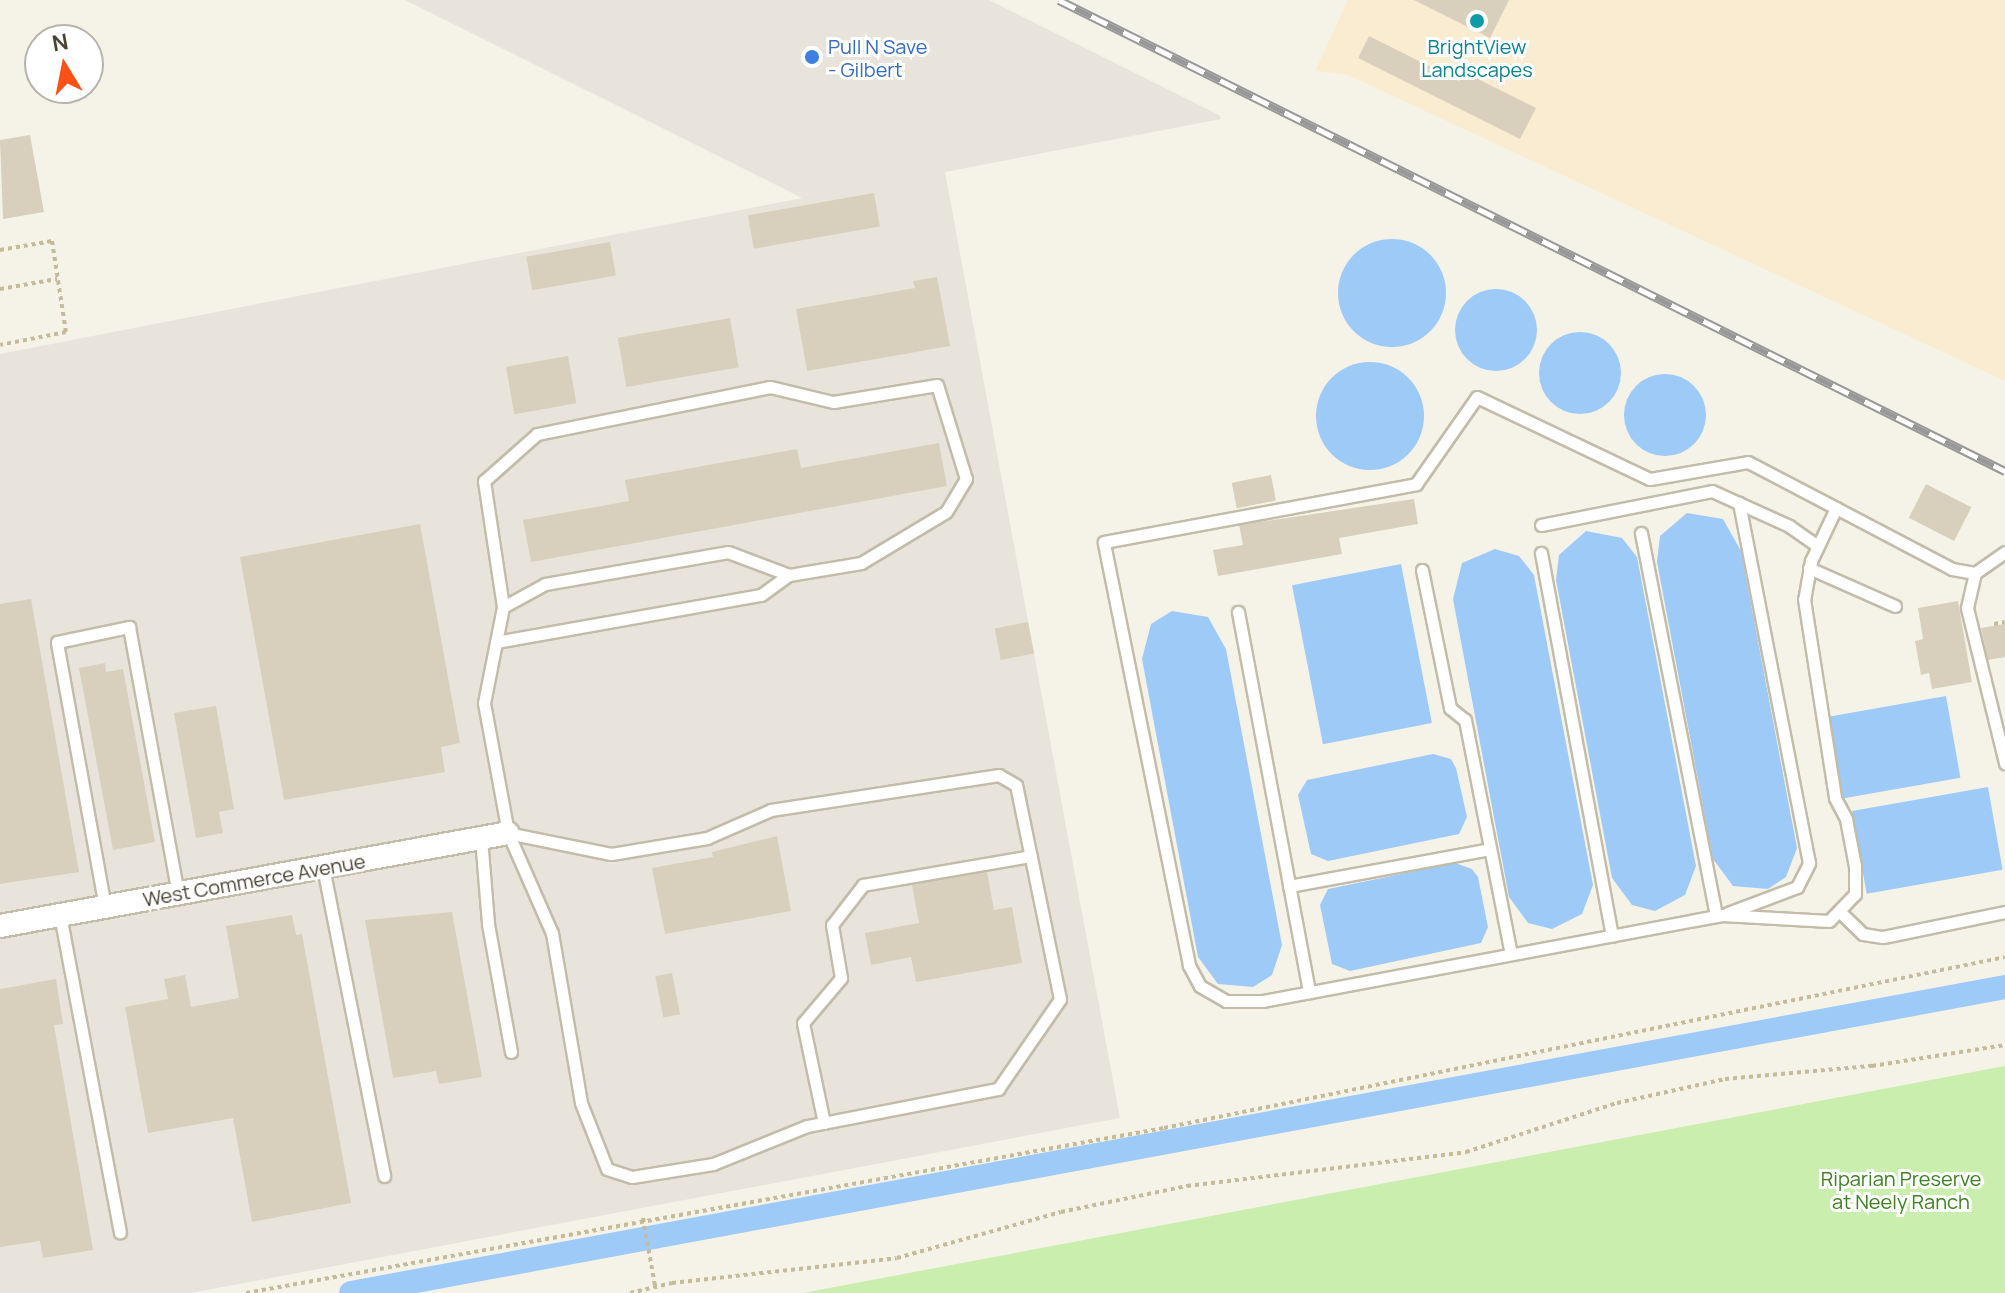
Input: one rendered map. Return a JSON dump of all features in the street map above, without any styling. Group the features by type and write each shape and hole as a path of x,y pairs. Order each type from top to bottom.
{"street":[{"name":"West Commerce Avenue","path":"0,926 508,833"}],"lane":[{"path":"496,642 761,595 789,575 861,563 946,512 966,479 937,385 833,402 770,387 537,434 484,481 503,607 496,642 484,703 508,833 552,933 581,1103 607,1169 632,1177 713,1164 824,1123 998,1089 1060,999 1016,785 999,775 771,810 707,838 611,854 508,833"},
{"path":"1739,503 1809,863 1797,887 1719,916 1309,992 1226,1001 1200,986 1189,965 1104,542 1416,484 1477,397 1650,479 1748,462 1952,569 1975,573"},
{"path":"1541,525 1712,491 1818,546"},
{"path":"1719,916 1829,921 1855,894 1855,866 1846,819 1835,798 1821,717 1820,680 1804,599 1809,568 1836,508"},
{"path":"1641,533 1719,916"},
{"path":"503,607 545,584 728,552 789,575"},
{"path":"2005,552 1975,573 1967,608 2005,763"},
{"path":"1541,553 1612,935"},
{"path":"1809,568 1895,606"},
{"path":"1422,570 1450,708 1465,720 1511,954"},
{"path":"1238,612 1309,992"},
{"path":"105,907 57,642 129,627 178,893"},
{"path":"481,838 488,924 511,1052"},
{"path":"1289,886 1490,849"},
{"path":"824,1123 803,1023 841,978 832,925 855,895 863,885 1031,856"},
{"path":"323,867 384,1176"},
{"path":"1839,911 1863,934 1883,937 2005,912"},
{"path":"60,915 120,1232"}],"path":[{"path":"0,250 52,241 66,332 0,345"},
{"path":"0,289 57,278"},
{"path":"1994,624 2005,622"},
{"path":"246,1293 643,1218 1164,1128 2005,957"},
{"path":"630,1293 655,1287 897,1258 1061,1212 1187,1186 1466,1152 1617,1103 1725,1079 1872,1066 2005,1045"},
{"path":"643,1218 655,1287"}],"shaded area":[{"path":"405,0 989,0 1219,115 1221,119 945,172 1120,1118 191,1293 0,1293 0,354 802,198"},
{"path":"1348,0 2005,0 2005,381 1348,75 1315,71"}],"green space":[{"name":"Riparian Preserve at Neely Ranch","path":"2005,1066 2005,1293 803,1293"}],"water":[{"path":"1392,239 1413,243 1430,255 1442,272 1446,293 1442,314 1430,331 1413,343 1392,347 1371,343 1354,331 1342,314 1338,293 1342,272 1354,255 1371,243"},
{"path":"1496,289 1512,292 1525,301 1534,314 1537,330 1534,346 1525,359 1512,368 1496,371 1480,368 1467,359 1458,346 1455,330 1458,314 1467,301 1480,292"},
{"path":"1580,332 1596,335 1609,344 1618,357 1621,373 1618,389 1609,402 1596,411 1580,414 1564,411 1551,402 1542,389 1539,373 1542,357 1551,344 1564,335"},
{"path":"1370,362 1391,366 1408,378 1420,395 1424,416 1420,437 1408,454 1391,466 1370,470 1349,466 1332,454 1320,437 1316,416 1320,395 1332,378 1349,366"},
{"path":"1665,374 1681,377 1694,386 1703,399 1706,415 1703,431 1694,444 1681,453 1665,456 1649,453 1636,444 1627,431 1624,415 1627,399 1636,386 1649,377"},
{"path":"1687,513 1723,519 1741,551 1797,848 1786,877 1768,889 1733,886 1713,859 1657,562 1660,536"},
{"path":"1586,531 1622,538 1637,557 1696,866 1685,895 1655,911 1632,905 1612,878 1556,580 1559,555"},
{"path":"1495,549 1519,556 1534,575 1593,885 1582,914 1552,929 1528,923 1509,897 1453,599 1462,563"},
{"path":"1401,564 1432,723 1323,744 1292,585"},
{"path":"1172,611 1208,617 1226,649 1282,945 1272,975 1253,987 1218,984 1198,957 1142,659 1151,624"},
{"path":"1946,696 1960,778 1841,799 1827,717"},
{"path":"1433,754 1451,759 1456,768 1467,817 1459,834 1328,861 1311,854 1298,795 1307,780"},
{"path":"1988,787 2003,870 1867,894 1852,811"},
{"path":"1455,863 1472,869 1478,877 1488,927 1481,943 1350,971 1332,964 1320,905 1328,889"}],"building":[{"name":"BrightView Landscapes","path":"1414,0 1509,0 1490,38"},
{"path":"1369,36 1459,81 1464,72 1536,108 1520,139 1358,58"},
{"path":"30,135 44,212 3,219 0,140"},
{"path":"874,193 880,226 754,249 748,215"},
{"path":"610,242 616,275 532,290 526,257"},
{"path":"937,277 950,346 807,371 796,309 915,288 913,281"},
{"path":"730,318 739,367 626,387 618,338"},
{"path":"568,356 576,403 514,414 506,367"},
{"path":"939,443 947,486 531,562 523,520 629,501 625,480 797,449 801,468"},
{"path":"1271,475 1276,501 1237,508 1232,483"},
{"path":"1926,484 1971,507 1954,541 1909,518"},
{"path":"1414,499 1418,524 1339,538 1342,554 1218,576 1213,550 1243,545 1239,525"},
{"path":"420,524 460,743 441,747 445,772 284,800 240,557"},
{"path":"31,599 79,872 0,884 0,604"},
{"path":"1958,601 1972,682 1932,689 1929,673 1921,675 1915,641 1923,639 1918,608"},
{"path":"1028,622 1034,653 1001,660 995,628"},
{"path":"2005,624 2005,657 1988,660 1981,628"},
{"path":"105,663 106,672 123,669 155,842 113,850 79,668"},
{"path":"216,706 234,809 219,812 223,833 196,838 174,713"},
{"path":"777,836 791,911 665,934 652,868 713,857 712,852"},
{"path":"987,872 994,910 1012,907 1022,963 916,982 911,957 871,965 865,933 919,923 912,885"},
{"path":"452,912 482,1077 439,1084 436,1071 393,1078 365,920"},
{"path":"292,915 296,935 302,934 351,1203 252,1222 233,1118 148,1133 125,1007 168,999 164,979 185,975 191,1007 239,998 226,926"},
{"path":"672,973 680,1014 663,1017 655,976"},
{"path":"56,979 63,1024 54,1025 93,1250 43,1258 40,1241 0,1247 0,989"}],"waterway":[{"path":"351,1293 2005,987"}],"railway":[{"path":"1059,0 2005,471"}],"place":[{"name":"BrightView Landscapes","path":"1477,21"},
{"name":"Pull N Save - Gilbert","path":"812,57"}]}
